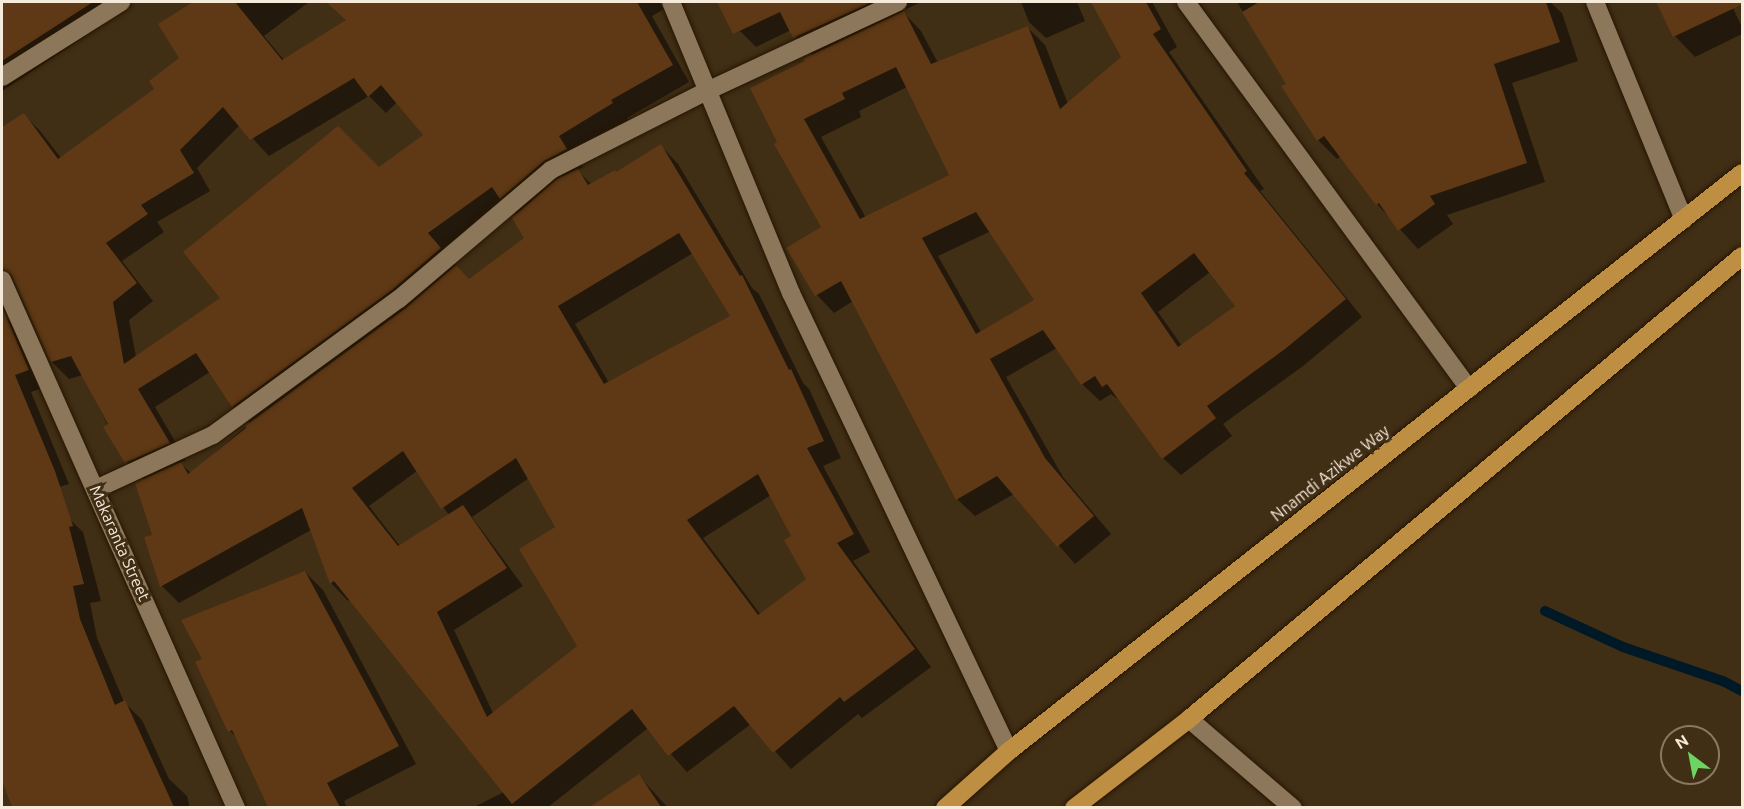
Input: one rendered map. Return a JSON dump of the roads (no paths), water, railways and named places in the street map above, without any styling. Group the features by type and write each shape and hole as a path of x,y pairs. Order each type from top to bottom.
{"highway":[{"name":"Nnamdi Azikwe Way","path":"945,807 1009,751 1743,173"},
{"path":"1074,807 1189,719 1743,256"}],"street":[{"path":"2,77 121,2"},
{"path":"671,2 791,293 1009,751"},
{"path":"96,489 213,435 399,299 551,170 707,91 898,2"},
{"path":"1186,2 1468,388"},
{"path":"1594,2 1684,220"},
{"name":"Makaranta Street","path":"2,280 236,807"},
{"path":"1189,719 1293,807"}],"waterway":[{"path":"1545,611 1623,647 1723,681 1742,691"}]}
